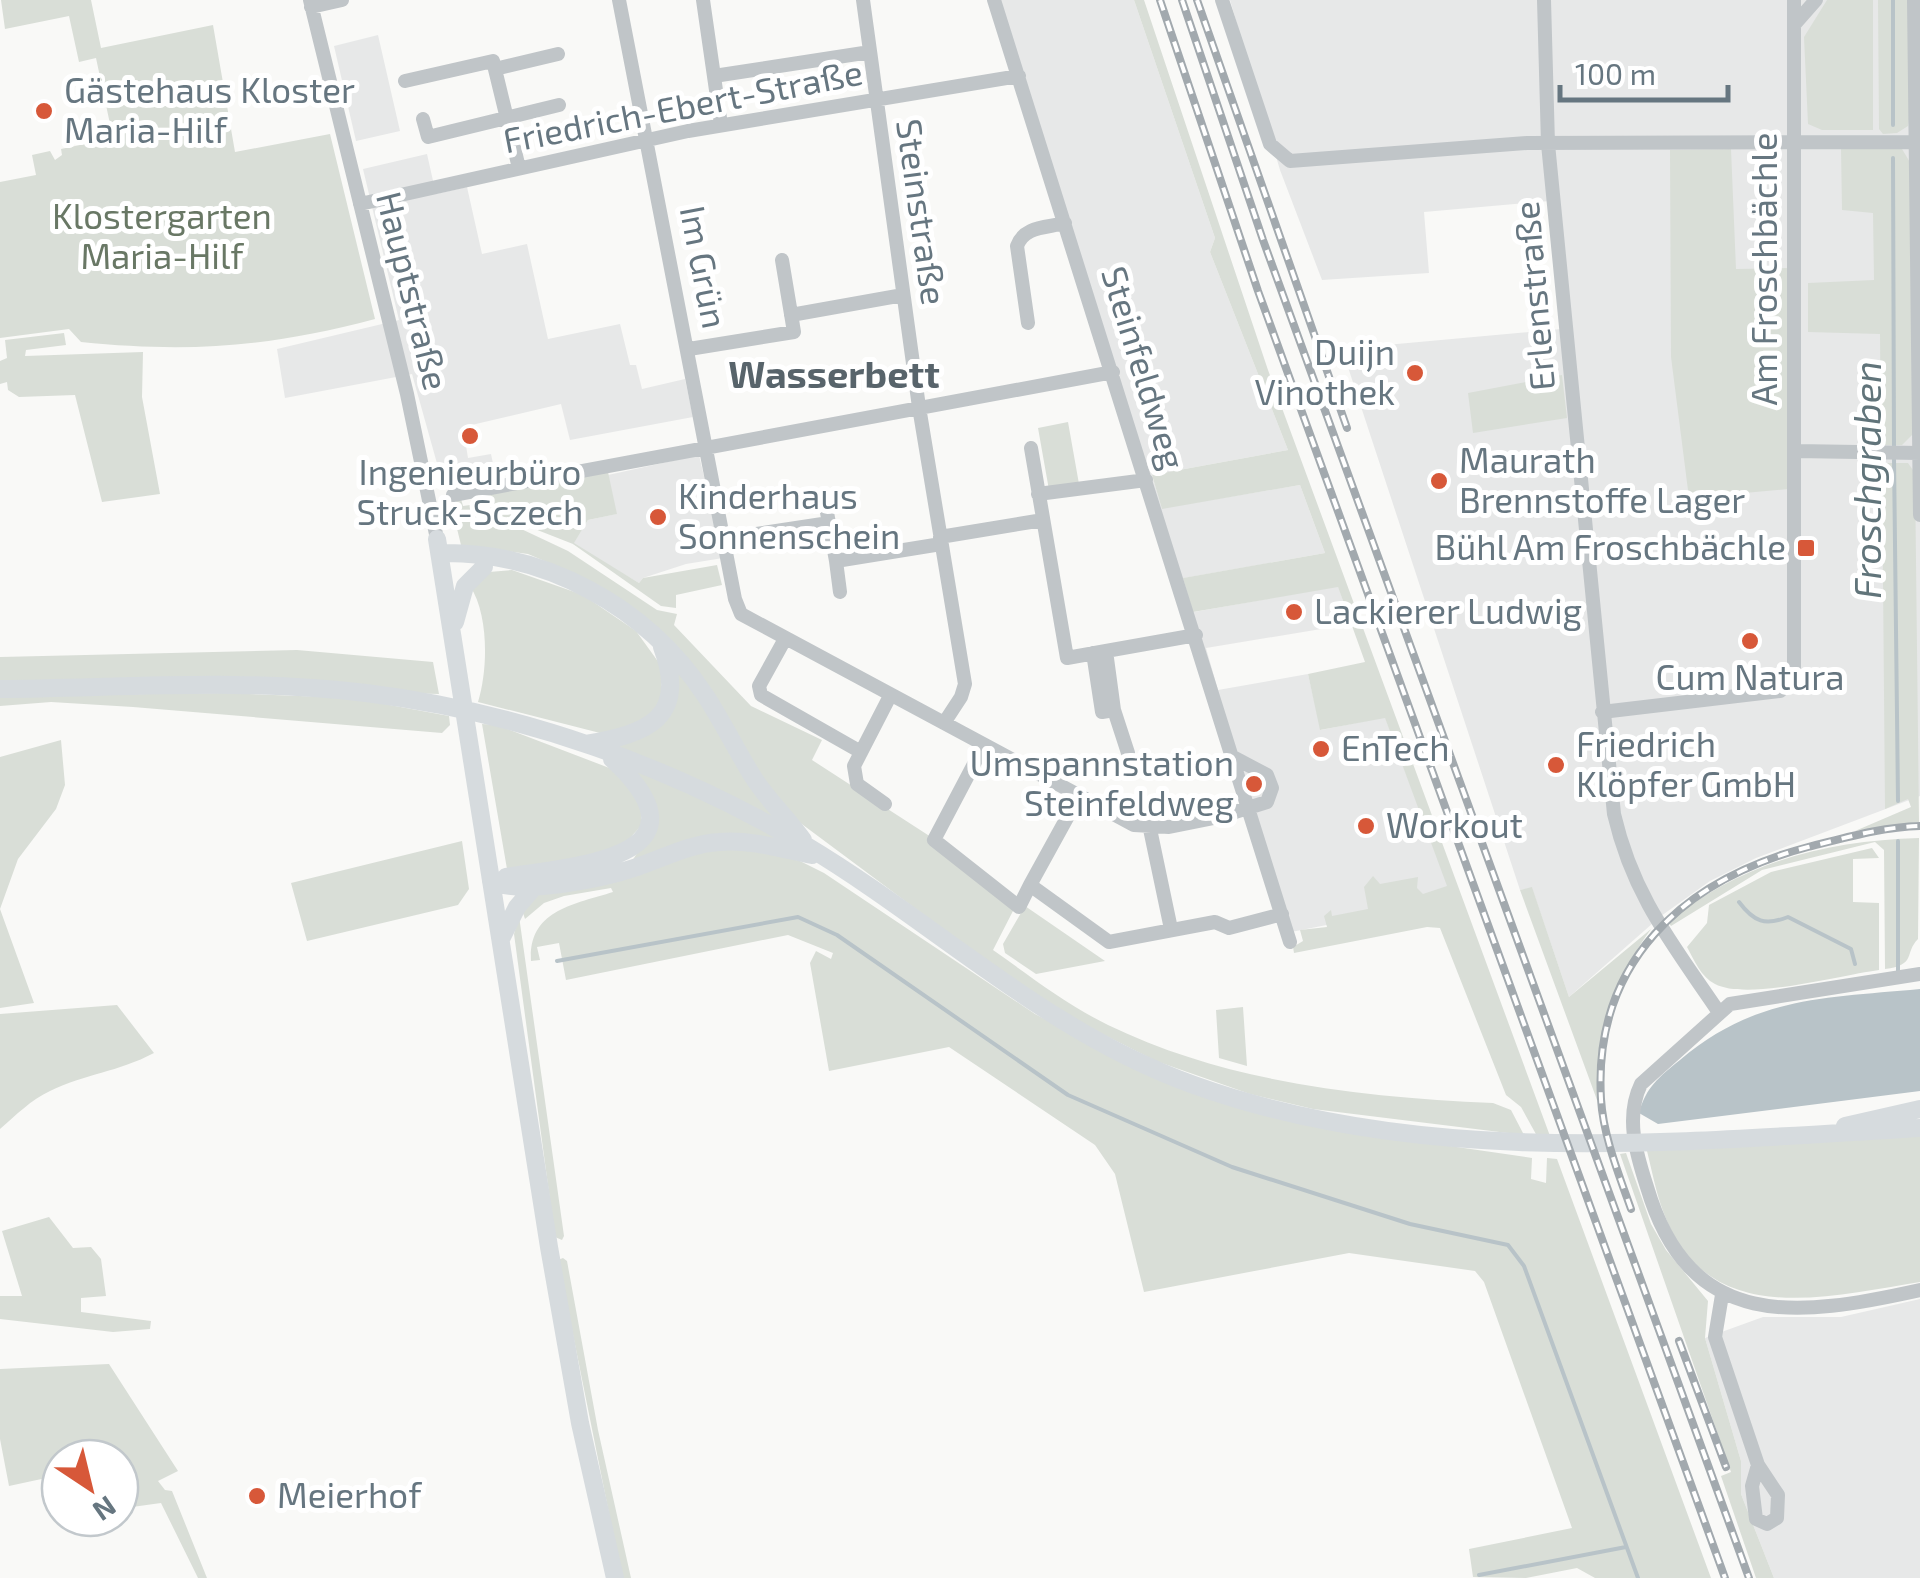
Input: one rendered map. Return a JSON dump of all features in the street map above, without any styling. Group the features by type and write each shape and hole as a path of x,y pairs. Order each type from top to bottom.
{"main road":[{"path":"440,554 484,567 514,560"},
{"path":"440,554 514,560 557,572 599,595 660,642 706,696 758,785 816,852"},
{"path":"440,554 500,939 541,1250 614,1578"},
{"path":"452,632 465,586 484,567"},
{"path":"594,747 642,732 658,719 672,686 660,642"},
{"path":"0,689 316,688 430,703 594,747 717,798 816,852 1045,1014 1108,1048 1192,1085 1364,1129 1498,1140 1668,1141 1920,1128"},
{"path":"491,881 606,861 634,848 645,832 649,813 646,796 594,747"},
{"path":"491,881 506,887 535,886 635,868 691,847 719,842 750,842 816,852"},
{"path":"500,939 517,907 535,886"},
{"path":"1821,1134 1874,1116 1920,1109"}],"street":[{"path":"310,4 342,0"},
{"name":"Im Grün","path":"619,0 741,614 1134,825 1150,828"},
{"path":"703,0 722,126"},
{"name":"Steinstraße","path":"863,0 919,407 964,684 962,697 944,723"},
{"name":"Steinfeldweg","path":"994,0 1290,942"},
{"path":"1222,0 1270,144 1290,161 1548,144 1916,142"},
{"name":"Erlenstraße","path":"1544,0 1548,144 1614,814 1626,865 1660,926 1718,1011"},
{"name":"Am Froschbächle","path":"1602,712 1780,691 1794,678 1794,0"},
{"path":"1794,26 1816,0"},
{"path":"1914,0 1920,516"},
{"name":"Hauptstraße","path":"310,4 440,554"},
{"path":"714,76 870,52"},
{"path":"495,69 558,54"},
{"path":"405,81 493,61 520,168"},
{"name":"Friedrich-Ebert-Straße","path":"360,204 646,139 1019,76"},
{"path":"423,119 428,136 559,104"},
{"path":"1028,323 1017,246 1025,232 1064,224"},
{"path":"689,349 794,332 782,260"},
{"path":"791,315 903,295"},
{"path":"453,495 1113,372"},
{"path":"1031,448 1067,658 1196,635"},
{"name":"Am Froschbächle","path":"1796,451 1919,453"},
{"path":"1038,494 1146,480"},
{"path":"825,502 840,592"},
{"path":"836,561 1043,520"},
{"path":"724,539 829,523"},
{"path":"785,639 759,686 761,695 861,752"},
{"path":"1099,652 1102,712 1114,710 1128,752"},
{"path":"885,804 857,784 854,766 890,696"},
{"path":"984,745 934,840 1019,907 1079,796"},
{"path":"1172,929 1150,828 1219,818 1248,805 1267,802 1270,781 1260,770 1231,756"},
{"path":"1030,886 1110,942 1216,922 1229,928 1282,914"},
{"path":"1916,975 1742,1000 1718,1011 1641,1084 1633,1101 1632,1122 1648,1192 1663,1231 1680,1256 1722,1295 1756,1306 1787,1308 1920,1290"},
{"path":"1722,1295 1715,1337 1758,1465"}],"shaded area":[{"path":"993,0 1134,0 1215,238 1210,252 1288,450 1152,475 1162,508 1300,485 1325,553 1184,578 1194,612 1338,586 1351,624 1206,648 1218,690 1308,674 1321,730 1385,717 1453,900 1281,934"},
{"path":"1230,0 1920,0 1920,796 1756,858 1710,881 1661,916 1569,997 1532,888 1520,890 1342,349 1561,329 1550,201 1424,212 1429,273 1322,280 1280,170"},
{"path":"378,35 400,131 356,141 334,46"},
{"path":"427,154 436,194 467,187 482,254 527,244 548,339 620,324 630,365 636,365 642,389 685,379 693,417 570,440 561,404 463,427 468,458 491,454 497,483 450,492 438,467 412,374 285,398 277,349 399,320 363,169"},
{"name":"Kinderhaus Sonnenschein","path":"699,455 723,558 686,564 643,578 639,583 573,544 588,520 616,514 608,475"},
{"path":"1920,989 1920,1091 1658,1124 1639,1113 1645,1096 1660,1077 1708,1039 1736,1023 1793,1004"},
{"path":"1920,1299 1920,1578 1774,1578 1741,1494 1741,1461 1705,1338 1763,1317 1841,1317"}],"green space":[{"name":"Klostergarten Maria-Hilf","path":"1,0 91,0 101,48 213,25 235,152 330,134 375,319 300,336 194,347 81,342 69,329 0,338 0,182 36,175 32,155 50,151 55,160 62,155 61,149 113,138 96,58 79,62 69,16 5,29"},
{"path":"1134,0 1144,0 1268,370 1550,1136 1537,1136 1521,1107 1506,1095 1440,928 1427,927 1294,953 1293,947 1303,941 1300,930 1327,927 1324,916 1331,910 1332,916 1368,909 1364,887 1373,876 1380,884 1418,877 1417,888 1423,894 1447,886 1385,718 1320,730 1308,674 1365,662 1338,587 1193,612 1183,578 1325,553 1300,485 1162,509 1152,475 1288,450 1210,252 1215,238"},
{"path":"1827,0 1873,0 1873,130 1822,130 1808,124 1804,37"},
{"path":"1878,0 1908,0 1910,113 1908,126 1897,133 1883,134 1879,129"},
{"path":"1841,148 1902,149 1911,164 1913,434 1902,445 1881,445 1880,334 1808,332 1808,283 1874,280 1873,213 1842,210"},
{"path":"1731,149 1736,269 1788,268 1789,489 1689,498 1671,357 1670,150"},
{"path":"64,333 66,345 26,350 25,356 143,352 142,397 160,494 102,502 75,395 19,397 8,390 7,382 0,384 0,361 7,358 5,340"},
{"path":"1562,375 1567,418 1473,433 1468,393"},
{"path":"1068,422 1079,484 1049,490 1038,428"},
{"path":"1882,463 1908,463 1915,473 1919,822 1855,831 1911,807 1908,799 1885,809"},
{"path":"608,472 617,514 588,520 574,543 639,583 643,578 717,565 722,585 676,595 676,608 661,606 573,544 476,506 475,495"},
{"path":"461,499 463,506 470,505 568,551 657,610 677,614 674,625 751,706 822,740 812,760 931,837 1014,909 993,950 1078,1008 1154,1045 1248,1074 1345,1091 1493,1103 1511,1110 1524,1135 1313,1109 1250,1094 1156,1061 1045,1005 791,816 769,793 701,681 575,574 528,554 461,545 451,504"},
{"path":"512,570 583,595 636,631 662,667 661,701 644,722 604,734 478,702 484,674 484,627 470,586 489,572"},
{"path":"297,650 433,662 439,694 0,682 0,657"},
{"path":"675,666 788,827 609,745 648,733"},
{"path":"223,693 352,698 449,716 450,725 442,733 133,707 51,702 0,706 0,696"},
{"path":"482,724 497,725 612,769 641,801 641,826 617,852 507,869"},
{"path":"61,740 65,785 56,809 18,859 0,909 0,757"},
{"path":"631,768 701,797 787,843 632,861 647,838"},
{"path":"1919,838 1918,939 1902,965 1885,969 1884,850 1875,842 1762,870 1671,926 1668,922 1725,884 1786,859 1851,844"},
{"path":"462,841 469,889 458,905 307,941 291,883"},
{"path":"740,846 800,861 824,873 1035,1014 1163,1080 1450,1146 1532,1158 1531,1179 1546,1183 1547,1158 1557,1159 1711,1578 1595,1578 1577,1568 1526,1578 1473,1577 1469,1549 1572,1528 1484,1282 1475,1271 1349,1253 1144,1292 1115,1174 1095,1145 949,1047 829,1071 810,963 816,951 831,959 833,953 788,935 566,980 559,943 537,947 540,960 531,961 537,930 546,920 570,906 613,892 611,888 564,896 544,903 525,919 521,907 531,896 684,854"},
{"path":"1872,848 1879,858 1853,859 1853,902 1879,903 1879,970 1749,990 1715,984 1702,973 1687,947 1707,923 1709,905 1771,872"},
{"path":"1532,887 1569,997 1651,929 1626,969 1610,1010 1600,1053 1597,1100 1520,890"},
{"path":"1025,906 1105,961 1036,974 1005,953 1003,944"},
{"path":"0,909 34,1003 0,1008"},
{"path":"519,916 562,1240 555,1237 514,934"},
{"path":"117,1005 154,1053 50,1091 0,1129 0,1014"},
{"path":"1243,1007 1247,1066 1219,1058 1216,1010"},
{"path":"1920,1136 1920,1282 1808,1298 1772,1297 1738,1290 1708,1274 1682,1249 1663,1211 1647,1151"},
{"path":"1626,1153 1651,1224 1666,1250 1708,1301 1705,1338 1741,1461 1741,1494 1774,1578 1756,1578 1721,1476 1731,1472 1620,1154"},
{"path":"49,1217 73,1248 91,1247 101,1259 106,1296 81,1298 81,1312 151,1321 150,1329 113,1332 0,1319 0,1296 22,1296 2,1231"},
{"path":"558,1260 567,1261 598,1430 631,1578 622,1578"},
{"path":"109,1364 178,1471 158,1481 165,1490 172,1491 207,1578 198,1578 161,1503 140,1506 140,1438 40,1438 40,1479 9,1486 0,1439 0,1369"}],"waterway":[{"name":"Froschgraben","path":"1893,0 1893,125"},
{"name":"Froschgraben","path":"1893,158 1894,449"},
{"name":"Froschgraben","path":"1894,458 1898,801"},
{"name":"Froschgraben","path":"1898,841 1898,971"},
{"path":"1739,902 1760,920 1788,917 1851,949 1855,964"},
{"path":"557,961 798,917 837,935 1068,1095 1232,1167 1410,1224 1508,1245 1524,1266 1638,1578"},
{"path":"1479,1575 1626,1547"}],"railway":[{"path":"1160,0 1258,291 1725,1578"},
{"path":"1182,0 1263,240 1749,1578"},
{"path":"1197,0 1347,428"},
{"path":"1631,1209 1605,1127 1602,1050 1612,1006 1630,968 1655,934 1685,905 1722,881 1763,862 1863,834 1920,826"},
{"path":"1679,1341 1726,1467"}],"place":[{"name":"Gästehaus Kloster Maria-Hilf","path":"44,111"},
{"name":"Duijn Vinothek","path":"1415,373"},
{"name":"Ingenieurbüro Struck-Sczech","path":"470,436"},
{"name":"Maurath Brennstoffe Lager","path":"1439,481"},
{"name":"Kinderhaus Sonnenschein","path":"658,517"},
{"name":"Bühl Am Froschbächle","path":"1806,548"},
{"name":"Lackierer Ludwig","path":"1294,612"},
{"name":"Cum Natura","path":"1750,641"},
{"name":"EnTech","path":"1321,749"},
{"name":"Friedrich Klöpfer GmbH","path":"1556,765"},
{"name":"Umspannstation Steinfeldweg","path":"1254,784"},
{"name":"Workout","path":"1366,826"},
{"name":"Meierhof","path":"257,1496"}],"district":[{"name":"Wasserbett","path":"834,375"}]}
